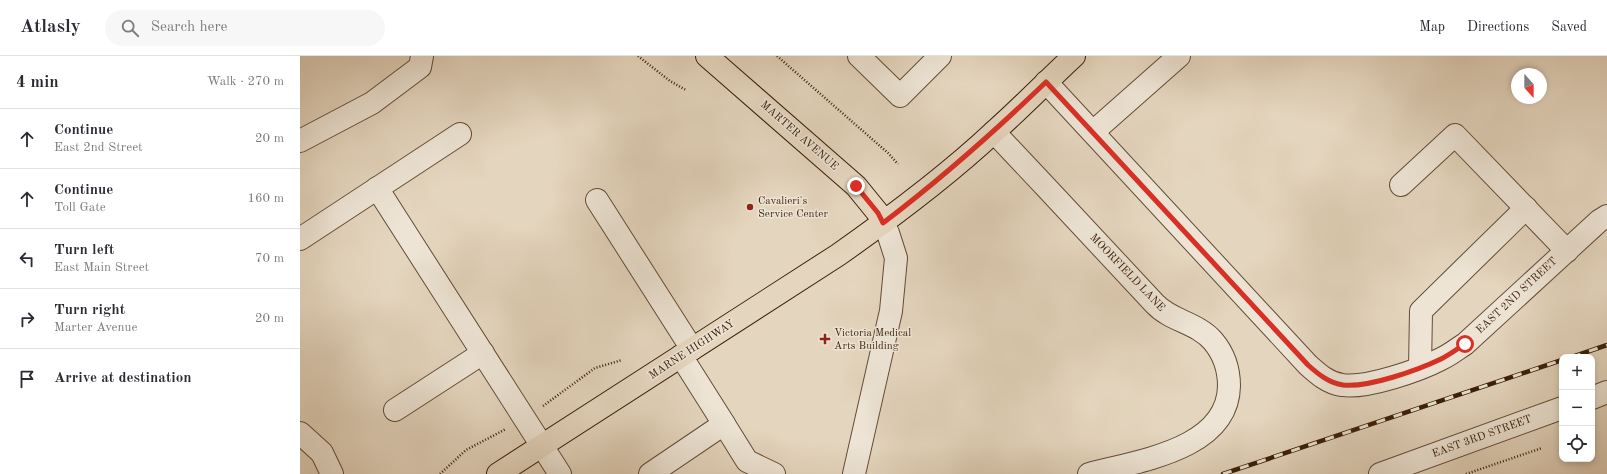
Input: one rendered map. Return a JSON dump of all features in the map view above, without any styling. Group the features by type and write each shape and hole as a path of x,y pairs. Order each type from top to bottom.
{"main road":[{"name":"MARTER AVENUE","path":"707,56 856,186 878,213 883,223"},
{"name":"MARNE HIGHWAY","path":"498,474 838,255 883,223 930,187 994,132 1074,56"}],"street":[{"path":"300,141 372,103 420,67 422,56"},
{"path":"859,56 900,96 940,56"},
{"path":"1093,132 1179,56"},
{"name":"EAST 2ND STREET","path":"1046,82 1308,365 1320,376 1330,382 1342,385 1356,385 1371,382 1420,368 1442,359 1465,344 1607,216"},
{"name":"MOORFIELD LANE","path":"994,132 1162,311 1204,332 1213,341 1227,366 1229,378 1228,393 1217,421 1207,433 1194,441 1164,454 1089,474"},
{"path":"300,238 460,134"},
{"path":"1401,185 1455,135 1567,251"},
{"path":"377,188 560,474"},
{"path":"597,200 687,353 724,424 747,461 774,474"},
{"path":"1420,368 1422,312 1526,208"},
{"path":"854,474 891,310 896,258 888,233 883,223"},
{"path":"395,410 483,353"},
{"name":"EAST 3RD STREET","path":"1380,474 1559,409"},
{"path":"650,474 724,424"},
{"path":"300,433 322,453 332,474"}],"path":[{"path":"638,56 670,82 686,90"},
{"path":"777,56 898,164"},
{"path":"540,408 595,368 622,360"},
{"path":"440,474 466,450 509,428"},
{"path":"1466,474 1542,448"}],"railway":[{"path":"1581,354 1607,345"},
{"path":"1223,474 1559,361"}],"place":[{"name":"Cavalieri's Service Center","path":"750,207"},
{"name":"Victoria Medical Arts Building","path":"825,339"}],"route":[{"path":"856,186 878,213 883,223 930,187 994,132 1046,82 1308,365 1320,376 1330,382 1342,385 1356,385 1371,382 1420,368 1442,359 1465,344"}]}
